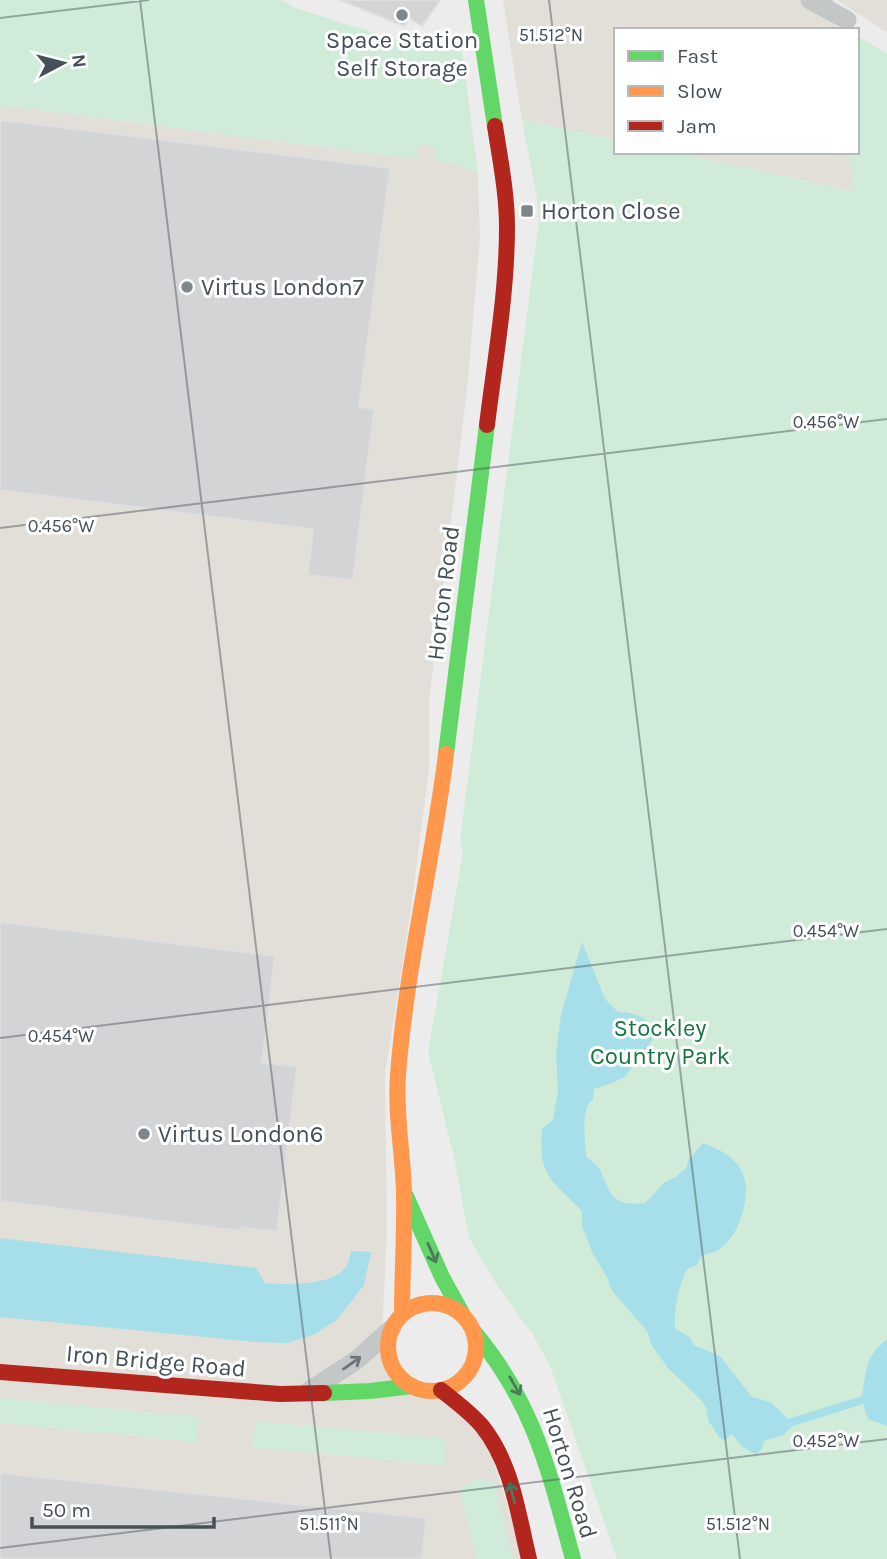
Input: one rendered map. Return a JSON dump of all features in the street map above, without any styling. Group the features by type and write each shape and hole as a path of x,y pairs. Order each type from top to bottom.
{"street":[{"name":"Horton Road","path":"397,1322 404,1191 398,1131 398,1078 403,1025 435,845 501,309 507,229 506,199 476,0"},
{"path":"810,0 846,20"},
{"name":"Horton Road","path":"404,1191 442,1277 463,1314"},
{"path":"308,1392 358,1359 397,1322 414,1306 431,1302 447,1305 463,1314 474,1332 476,1349 470,1370 455,1385 441,1390 424,1390 412,1386 397,1373 391,1361 388,1344 397,1322"},
{"name":"Horton Road","path":"474,1332 500,1362 523,1400 544,1454 573,1559"},
{"name":"Iron Bridge Road","path":"0,1372 280,1394 370,1391 412,1386"},
{"path":"441,1390 468,1412 488,1434 499,1454 529,1559"}],"shaded area":[{"path":"503,0 834,0 837,28 614,28 614,140 522,120"},
{"path":"837,0 887,0 887,32 880,28"},
{"path":"0,105 416,159 418,144 436,147 435,160 458,164 478,174 480,239 467,390 429,701 429,769 410,916 385,1075 387,1232 381,1355 398,1384 439,1396 488,1443 524,1559 0,1559"},
{"path":"679,154 849,154 853,191"}],"green space":[{"path":"0,0 282,0 295,8 398,40 462,49 478,174 458,164 434,160 435,147 419,145 417,159 0,105"},
{"name":"Stockley Country Park","path":"859,37 887,54 887,1559 617,1559 550,1366 533,1335 498,1287 469,1238 454,1158 428,1052 463,853 460,840 539,220 522,120 614,140 614,154 681,154 853,191 849,154 859,154"},
{"path":"0,1398 199,1417 197,1442 0,1423"},
{"path":"255,1421 446,1439 444,1465 260,1448 253,1450"},
{"path":"477,1479 494,1483 513,1559 477,1559 460,1491 462,1487"}],"water":[{"path":"582,942 605,999 618,1012 644,1019 652,1028 653,1034 648,1047 624,1077 594,1089 584,1126 586,1156 600,1170 615,1198 627,1203 645,1203 665,1182 686,1168 689,1159 703,1143 731,1157 739,1166 745,1181 745,1203 732,1236 718,1250 702,1255 697,1265 687,1269 677,1298 675,1329 690,1337 694,1345 720,1356 752,1397 771,1402 788,1419 862,1396 870,1358 887,1339 887,1426 868,1419 863,1404 793,1426 782,1436 765,1440 756,1454 744,1448 731,1434 725,1441 719,1437 708,1420 706,1407 700,1399 668,1368 652,1346 647,1331 612,1291 582,1226 582,1211 549,1176 542,1157 542,1129 553,1120 558,1091 556,1054 561,1015"},
{"path":"0,1238 256,1268 265,1283 274,1284 308,1283 331,1278 346,1267 351,1251 371,1252 364,1285 337,1320 313,1335 287,1343 255,1342 0,1317"}],"building":[{"name":"Space Station Self Storage","path":"340,0 440,0 422,26 409,18 404,26"},
{"name":"Virtus London7","path":"0,120 390,168 359,407 374,409 353,580 308,575 313,529 0,490"},
{"name":"Virtus London6","path":"0,922 275,956 262,1062 297,1067 277,1232 242,1227 241,1231 0,1201"},
{"path":"0,1473 426,1518 422,1559 0,1559"}],"traffic: fast":[{"path":"476,0 495,126"},
{"path":"446,754 487,425"},
{"path":"406,1196 442,1277 463,1315"},
{"path":"474,1332 511,1385 537,1439 573,1559"},
{"path":"324,1393 412,1386"}],"traffic: slow":[{"path":"402,1315 404,1192 398,1075 407,994 446,754"},
{"path":"432,1303 457,1310 469,1322 476,1347 469,1372 457,1384 432,1391 407,1384 395,1372 388,1347 395,1322 407,1310 432,1303"}],"traffic: jam":[{"path":"487,425 503,301 507,227 495,126"},
{"path":"0,1372 280,1394 324,1393"},
{"path":"441,1390 467,1411 492,1440 513,1490 529,1559"}],"place":[{"name":"Space Station Self Storage","path":"402,15"},
{"name":"Horton Close","path":"527,211"},
{"name":"Virtus London7","path":"187,287"},
{"name":"Virtus London6","path":"144,1134"}]}
